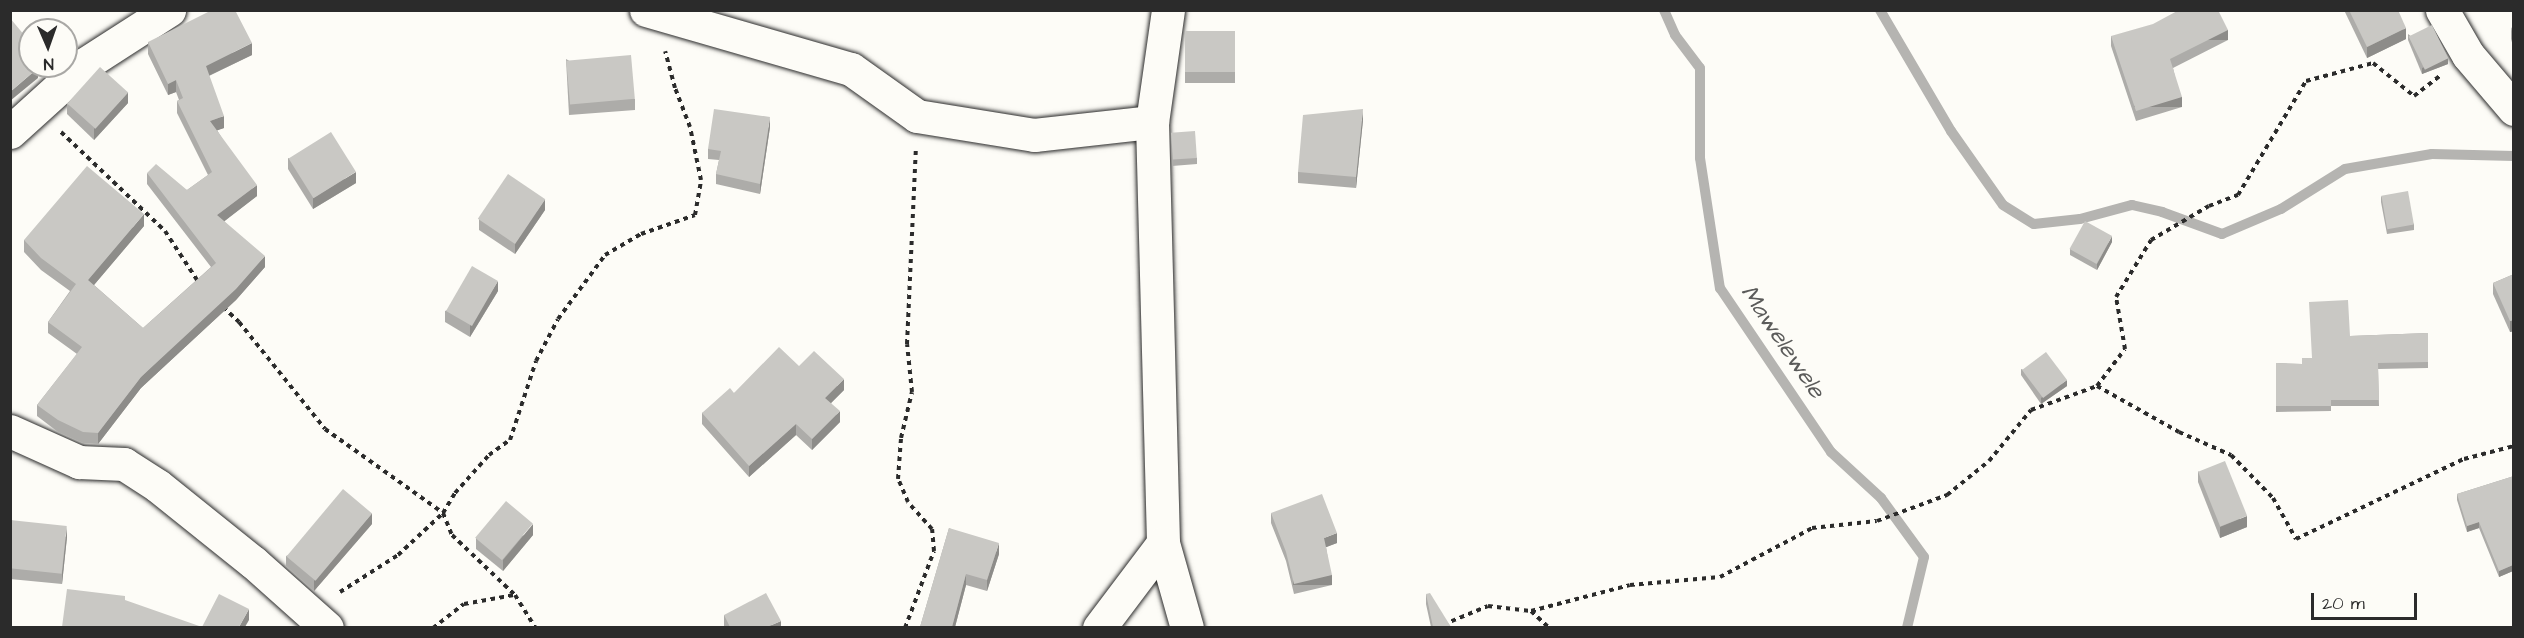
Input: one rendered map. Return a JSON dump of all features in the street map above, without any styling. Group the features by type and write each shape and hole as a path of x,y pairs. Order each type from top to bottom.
{"street":[{"path":"10,132 85,64 169,10"},
{"path":"1168,10 1152,122 1163,543 1187,627"},
{"path":"2442,10 2468,55 2514,110"},
{"path":"654,13 851,69 917,116 1034,135 1152,122"},
{"path":"10,431 80,462 124,464 158,486 236,548 323,624"},
{"path":"1099,627 1163,543"}],"path":[{"path":"323,624 342,589 398,555 443,513 455,493 489,455 510,440 536,361 558,319 605,255 641,234 695,215 700,180 690,127 675,88 654,13"},
{"path":"1435,627 1488,606 1531,610 1630,585 1720,578 1812,528 1877,521 1947,495 1989,461 2031,410 2097,386 2125,349 2116,297 2151,240 2208,206 2238,195 2306,81 2373,63 2414,96 2468,55"},
{"path":"38,108 165,231 195,280 202,287"},
{"path":"905,627 934,551 932,529 908,502 898,479 901,438 912,392 907,344 917,116"},
{"path":"217,301 239,322 325,429 443,513 452,535 515,595 536,627"},
{"path":"2097,386 2179,432 2231,455 2273,498 2296,538 2464,459 2514,447"},
{"path":"433,627 464,604 515,595"},
{"path":"1531,610 1549,627"}],"building":[{"path":"212,10 235,10 252,43 206,66 224,116 210,121 257,185 217,215 265,256 236,289 141,377 98,433 83,432 58,420 37,405 82,347 48,322 76,284 41,258 24,240 87,166 144,214 88,280 143,328 216,263 147,173 156,164 187,190 212,172 177,101 183,98 176,80 168,84 148,42"},
{"path":"2179,10 2218,10 2228,30 2170,59 2182,97 2136,111 2111,36 2153,24"},
{"path":"2349,10 2398,10 2406,28 2367,47"},
{"path":"10,18 18,28 18,78 26,78 10,92"},
{"path":"2432,25 2448,58 2425,70 2409,36"},
{"path":"1185,31 1235,31 1235,72 1185,72"},
{"path":"631,55 635,99 570,104 566,61"},
{"path":"100,67 128,92 95,129 67,103"},
{"path":"714,109 770,117 760,184 716,174 721,151 708,149"},
{"path":"1363,109 1356,177 1298,172 1303,115"},
{"path":"1195,131 1197,158 1173,160 1171,133"},
{"path":"331,132 356,172 314,198 289,158"},
{"path":"508,174 545,199 515,244 478,219"},
{"path":"2408,191 2414,224 2387,229 2381,196"},
{"path":"2085,221 2112,236 2097,264 2069,249"},
{"path":"472,266 498,281 472,326 446,311"},
{"path":"2514,274 2514,320 2510,321 2493,283"},
{"path":"2348,300 2350,336 2428,333 2428,362 2378,363 2379,400 2331,400 2331,406 2276,406 2276,363 2302,364 2302,358 2312,358 2309,302"},
{"path":"779,347 799,366 814,351 844,379 825,398 840,411 812,439 796,424 749,466 702,413 730,388 734,393"},
{"path":"2046,352 2067,380 2043,398 2022,370"},
{"path":"2225,461 2247,516 2220,527 2198,472"},
{"path":"2514,476 2514,567 2513,565 2499,571 2479,522 2467,526 2457,494"},
{"path":"343,489 372,513 316,581 286,556"},
{"path":"1322,494 1337,533 1324,538 1332,575 1294,584 1286,552 1271,513"},
{"path":"506,501 533,523 502,560 475,538"},
{"path":"10,520 67,526 62,574 10,568"},
{"path":"949,528 999,543 987,580 966,574 952,627 920,627"},
{"path":"67,589 125,596 125,600 202,627 62,627"},
{"path":"766,593 781,621 767,627 730,627 724,615"},
{"path":"1430,593 1451,627 1433,627 1426,594"},
{"path":"219,594 249,609 239,627 202,627"}],"waterway":[{"name":"Mawelewele","path":"1664,10 1675,35 1700,68 1700,158 1720,288 1831,452 1881,498 1924,557 1907,628"},
{"path":"1880,10 1951,131 2003,205 2034,224 2080,219 2132,205 2162,212 2222,234 2281,209 2345,169 2432,154 2514,156"}]}
